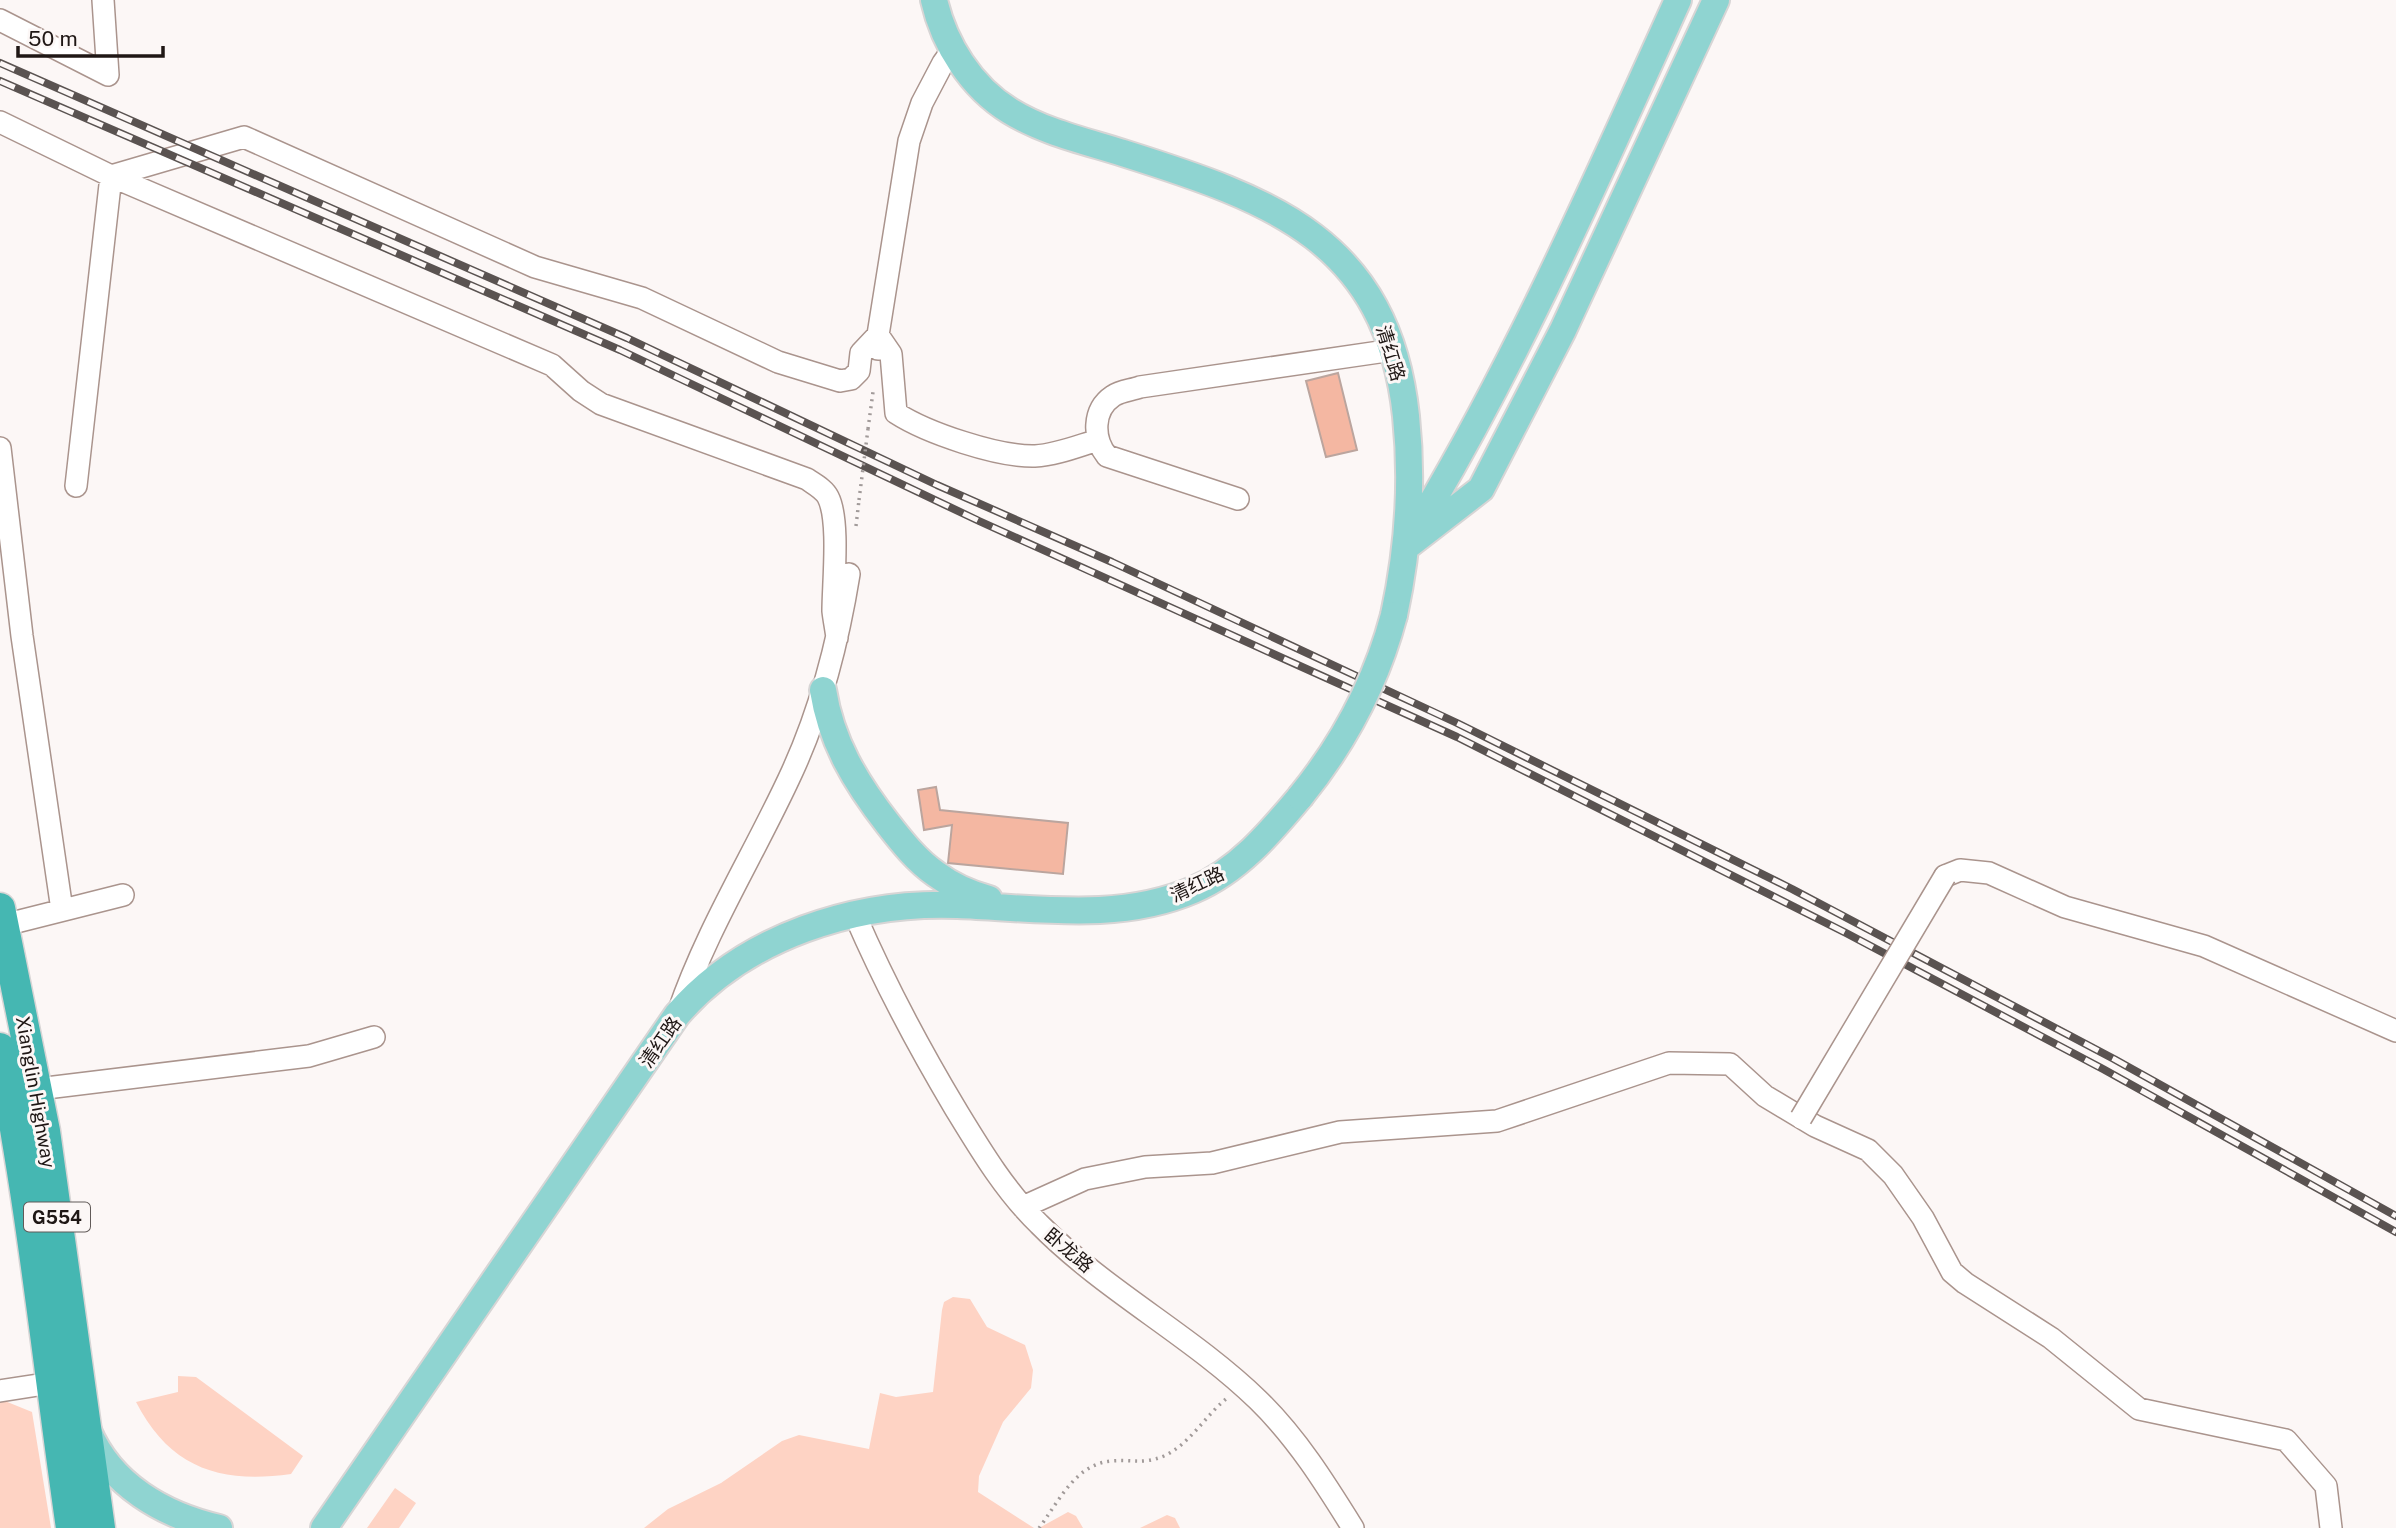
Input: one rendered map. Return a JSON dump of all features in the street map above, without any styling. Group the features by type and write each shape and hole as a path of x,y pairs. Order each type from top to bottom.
{"highway":[{"name":"Xianglin Highway","path":"2,916 38,1090 100,1528"},
{"name":"Xianglin Highway","path":"0,1048 15,1129 71,1528"}],"main road":[{"name":"清红路","path":"324,1528 677,1015 709,982 745,956 789,935 855,915 896,907 924,904 1090,911 1151,904 1195,890 1241,860 1300,797 1328,761 1363,702 1380,661 1394,615 1406,547 1409,478 1407,429 1401,381 1393,350 1382,322 1360,282 1332,250 1305,228 1260,203 1223,186 1027,121 1009,110 986,92 961,64 941,23 934,0"},
{"path":"1406,547 1497,386 1678,0"},
{"path":"1406,547 1481,489 1563,330 1716,0"},
{"path":"823,690 831,727 847,764 874,806 915,857 937,875 966,891 1032,909"},
{"path":"86,1425 100,1455 114,1473 132,1489 172,1513 219,1528"}],"street":[{"path":"0,20 108,75 103,0"},
{"path":"878,345 909,141 922,103 953,49"},
{"path":"0,122 111,176 552,365 600,404 807,480 823,491 829,498 831,508 834,533 833,615 837,638"},
{"path":"111,176 244,137 534,267 642,298 778,362 840,381 851,379 859,371 861,353 878,345"},
{"path":"76,486 111,176"},
{"path":"878,345 891,354 896,413 914,425 990,450 1022,455 1037,456 1063,451 1098,440"},
{"path":"1238,499 1107,456 1098,440 1098,419 1102,408 1114,396 1132,390 1393,350"},
{"path":"0,448 22,636 62,910"},
{"path":"677,1015 708,936 793,770 823,690 837,638 849,574"},
{"path":"1801,1118 1945,876 1960,870 1989,873 2065,907 2204,946 2396,1031"},
{"path":"2,916 62,910 123,895"},
{"name":"卧龙路","path":"855,915 888,987 944,1089 998,1174 1023,1207 1049,1234 1088,1267 1241,1385 1284,1427 1353,1528"},
{"path":"38,1090 309,1056 374,1037"},
{"path":"1023,1207 1085,1179 1145,1167 1212,1163 1340,1132 1497,1121 1669,1063 1730,1064 1765,1096 1801,1118 1868,1150 1892,1175 1923,1218 1952,1272 2051,1338 2139,1409 2287,1440 2326,1486 2331,1528"},
{"path":"0,1391 51,1383"}],"path":[{"path":"859,500 868,429"},
{"path":"1038,1528 1068,1486 1080,1475 1095,1465 1110,1461 1143,1463 1166,1455 1186,1441 1241,1385"}],"shaded area":[{"path":"953,1297 970,1299 987,1327 1025,1345 1033,1370 1031,1388 1003,1422 979,1476 978,1492 1034,1528 644,1528 668,1509 721,1483 782,1441 799,1435 869,1449 880,1393 896,1397 933,1392 942,1310 944,1302"},
{"path":"178,1376 196,1377 303,1456 291,1474 242,1476 220,1473 181,1456 150,1424 136,1402 178,1392"},
{"path":"0,1399 32,1412 51,1528 0,1528"},
{"path":"395,1488 416,1503 399,1528 367,1528"},
{"path":"1068,1512 1076,1516 1083,1528 1039,1528"},
{"path":"1167,1515 1175,1518 1180,1528 1140,1528"}],"building":[{"path":"1338,373 1357,450 1326,457 1306,381"},
{"path":"936,787 940,810 1068,823 1063,874 948,863 952,825 924,830 918,790"}],"railway":[{"path":"0,63 627,338 937,485 1112,562 1457,723 1792,889 2114,1059 2396,1216"},
{"path":"0,81 620,350 979,521 1457,737 1846,933 2103,1069 2396,1232"}]}
